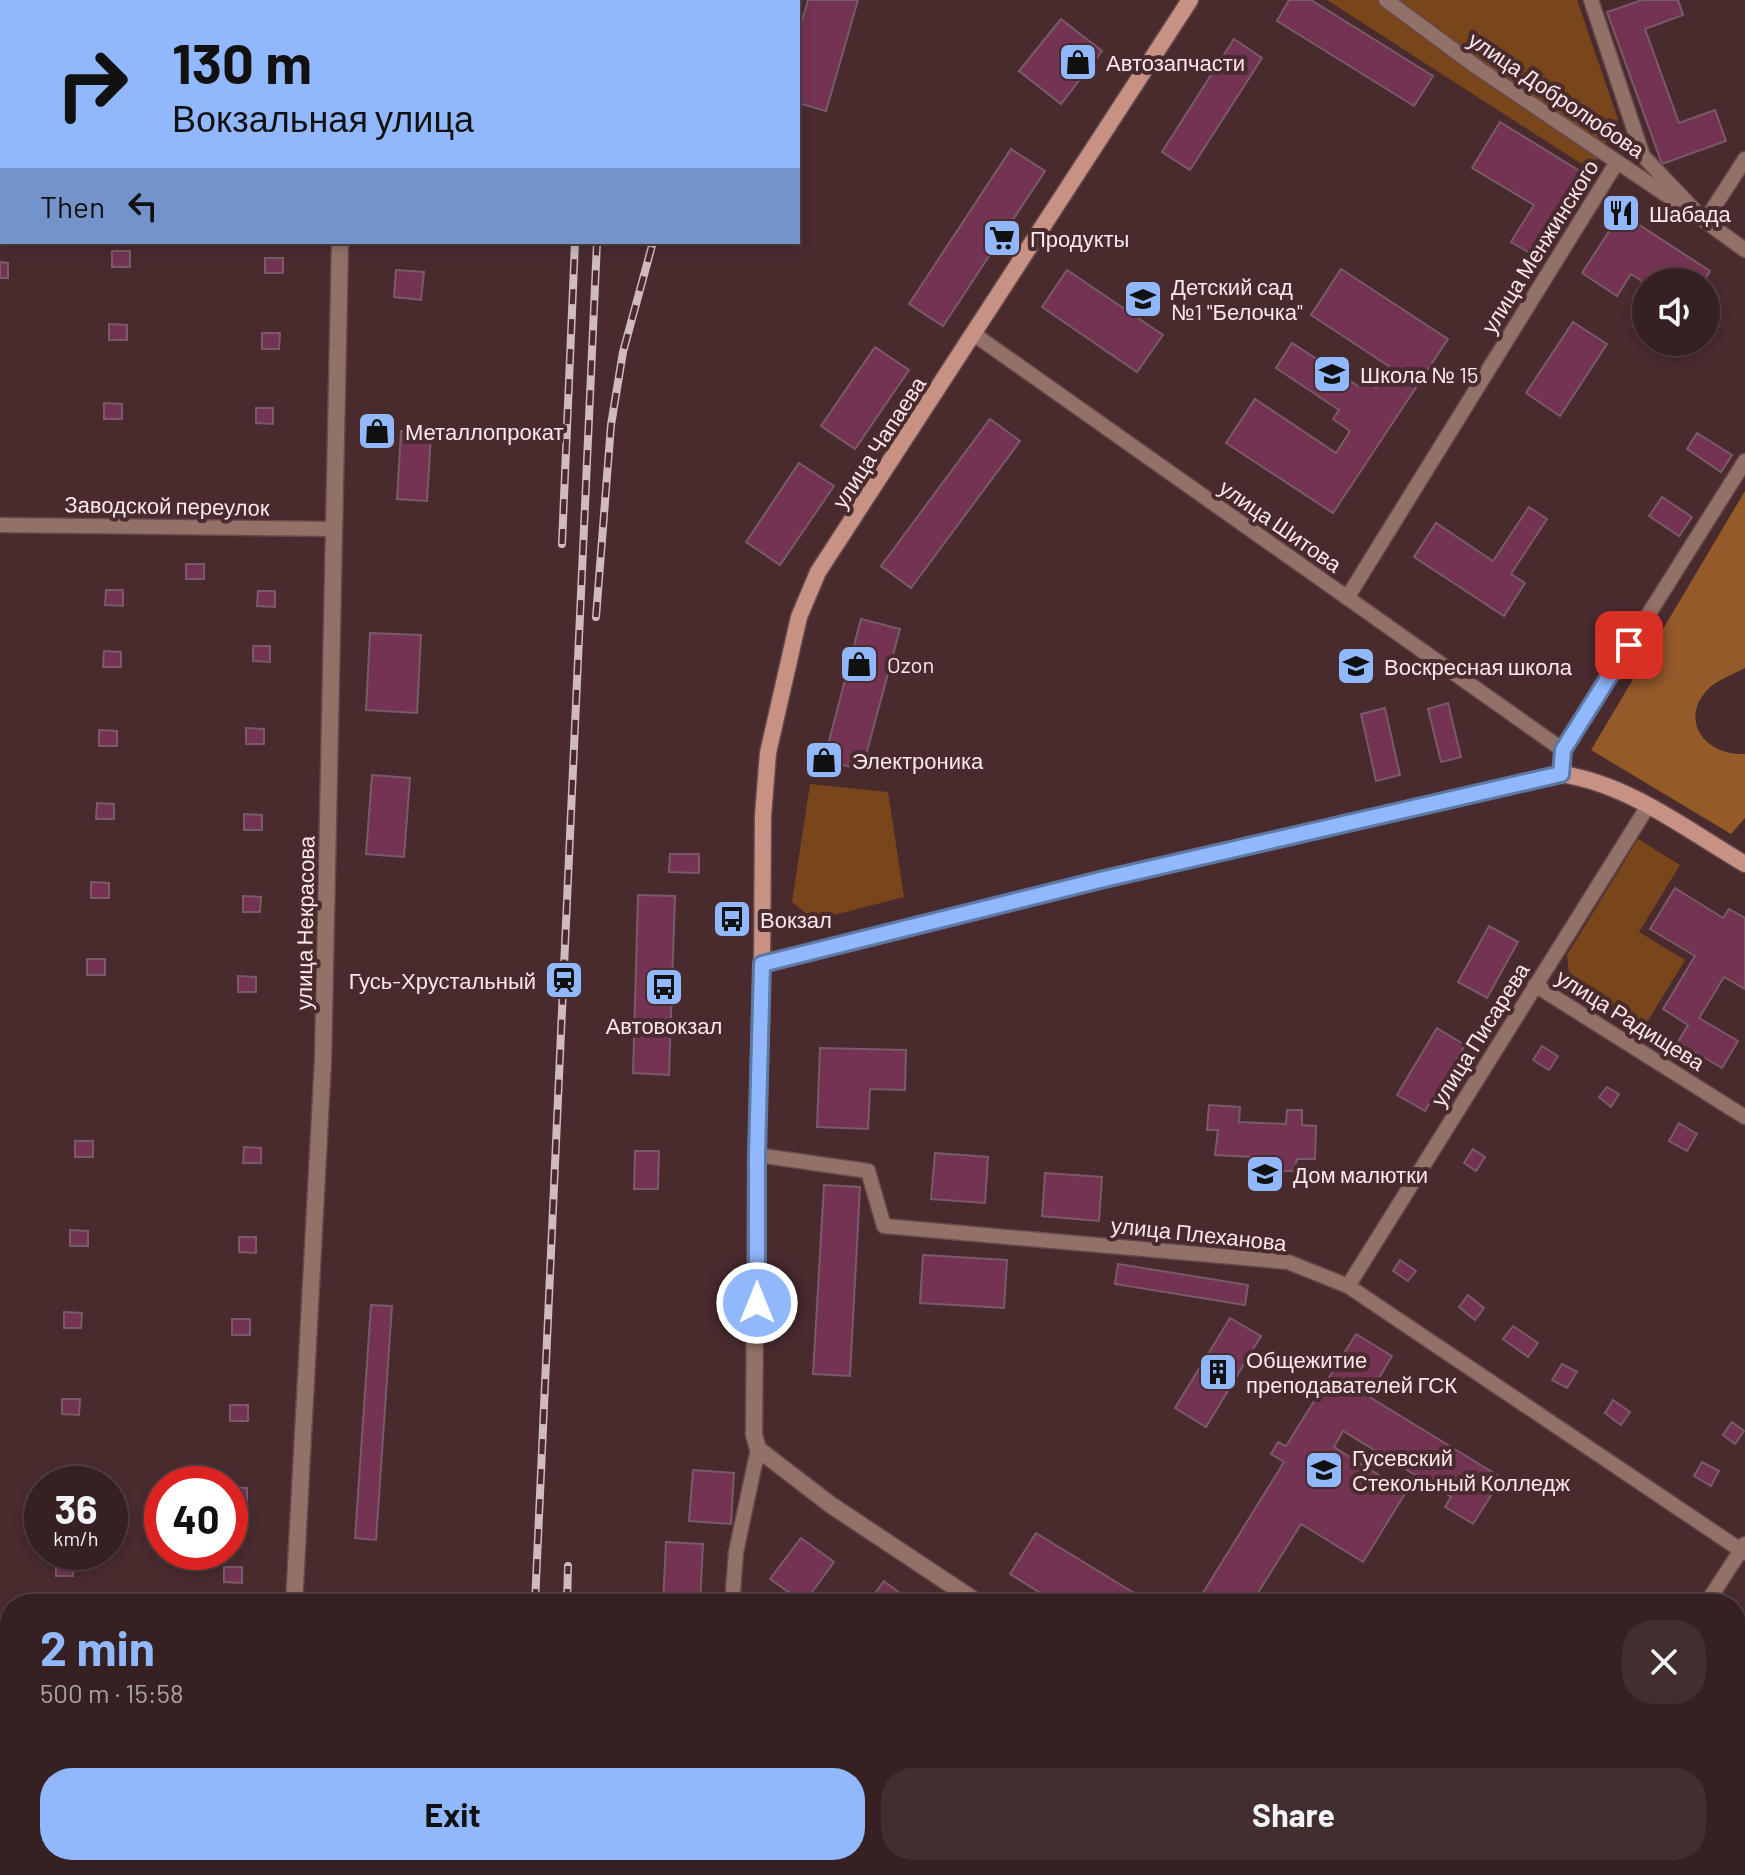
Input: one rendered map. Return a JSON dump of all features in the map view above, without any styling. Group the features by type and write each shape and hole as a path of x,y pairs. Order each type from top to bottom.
{"main road":[{"name":"улица Чапаева","path":"762,964 763,816 768,753 799,617 818,572 975,335 1190,0"},
{"path":"762,964 1100,880 1561,774 1583,777 1616,789 1745,864"}],"street":[{"name":"улица Добролюбова","path":"1386,0 1478,68 1745,250"},
{"name":"улица Добролюбова","path":"1591,0 1643,156 1705,221"},
{"path":"1705,221 1745,159"},
{"name":"улица Менжинского","path":"1347,598 1617,162"},
{"name":"улица Некрасова","path":"295,1594 323,1060 340,244"},
{"name":"улица Шитова","path":"975,335 1563,750"},
{"path":"1561,774 1563,750 1745,461"},
{"name":"Заводской переулок","path":"0,525 333,529"},
{"name":"улица Писарева","path":"1348,1286 1648,806"},
{"path":"733,1594 736,1552 758,1449 754,1435 762,964"},
{"name":"улица Радищева","path":"1535,985 1745,1117"},
{"name":"улица Плеханова","path":"757,1155 868,1171 884,1226 1288,1262 1348,1286 1743,1549"},
{"path":"758,1449 831,1505 965,1594"},
{"path":"1713,1594 1743,1549"}],"shaded area":[{"path":"1327,0 1577,0 1618,119 1591,170"},
{"path":"1745,491 1745,668 1710,687 1699,702 1696,714 1701,735 1709,743 1732,753 1745,754 1745,818 1731,834 1591,750"},
{"path":"810,784 888,792 904,897 814,920 792,902"},
{"path":"1638,839 1680,865 1639,932 1685,960 1644,1027 1570,982 1567,955"}],"building":[{"path":"808,0 858,0 826,111 800,104 800,27"},
{"path":"1289,0 1311,0 1433,76 1414,106 1277,21"},
{"path":"1642,0 1678,0 1683,15 1645,29 1679,123 1715,110 1726,141 1662,164 1607,12"},
{"path":"1061,19 1102,51 1061,104 1019,71"},
{"path":"1234,39 1262,58 1190,170 1162,152"},
{"path":"1500,122 1583,173 1533,255 1511,242 1534,205 1472,168"},
{"path":"1011,149 1045,171 943,326 909,304"},
{"path":"1621,213 1705,268 1632,268 1632,275 1617,296 1582,273"},
{"path":"112,251 130,251 130,267 112,267"},
{"path":"265,258 283,258 283,273 265,273"},
{"path":"0,262 8,263 8,278 0,278"},
{"path":"1341,269 1448,339 1333,513 1226,443 1255,399 1336,453 1350,431 1333,419 1339,410 1276,368 1292,343 1358,386 1362,379 1376,388 1390,367 1311,315"},
{"path":"396,270 424,272 421,300 394,297"},
{"path":"1067,270 1163,335 1137,372 1042,307"},
{"path":"1573,322 1607,344 1560,416 1526,393"},
{"path":"109,324 127,325 127,340 109,340"},
{"path":"262,333 280,333 279,349 262,349"},
{"path":"875,347 909,370 855,449 821,426"},
{"path":"104,403 122,404 122,419 104,419"},
{"path":"256,408 273,408 273,424 256,423"},
{"path":"990,419 1020,441 911,588 881,566"},
{"path":"401,431 431,433 427,501 397,499"},
{"path":"1697,433 1732,455 1721,472 1687,449"},
{"path":"799,463 834,486 780,565 746,542"},
{"path":"1662,497 1692,517 1679,536 1649,516"},
{"path":"1529,507 1547,519 1511,574 1525,583 1504,616 1414,557 1436,523 1493,561"},
{"path":"186,564 204,564 204,579 186,579"},
{"path":"106,590 123,590 123,606 105,605"},
{"path":"258,591 275,591 275,607 257,606"},
{"path":"861,619 900,629 862,770 824,760"},
{"path":"1612,619 1631,632 1617,653 1598,640"},
{"path":"370,633 421,635 417,713 366,710"},
{"path":"253,646 270,646 270,662 253,661"},
{"path":"104,651 121,652 121,667 103,667"},
{"path":"1448,703 1461,757 1441,762 1428,709"},
{"path":"1385,708 1400,775 1376,781 1361,714"},
{"path":"246,728 264,729 264,744 246,744"},
{"path":"99,730 117,731 117,746 99,746"},
{"path":"372,775 410,778 404,857 366,854"},
{"path":"97,803 114,804 114,819 96,819"},
{"path":"244,814 262,815 262,830 244,830"},
{"path":"670,854 699,854 699,873 669,872"},
{"path":"91,882 109,883 109,898 91,898"},
{"path":"1675,888 1723,918 1729,909 1745,918 1745,989 1724,977 1699,1018 1738,1041 1722,1068 1678,1042 1688,1025 1663,1009 1695,956 1650,929"},
{"path":"638,895 675,896 669,1075 633,1073"},
{"path":"243,896 261,897 260,912 243,912"},
{"path":"1489,926 1518,942 1487,998 1458,982"},
{"path":"87,959 105,959 105,975 87,975"},
{"path":"238,976 256,977 256,992 238,992"},
{"path":"1437,1028 1465,1045 1425,1111 1397,1095"},
{"path":"1542,1046 1558,1056 1549,1070 1533,1060"},
{"path":"820,1048 906,1050 905,1090 870,1089 868,1129 817,1127"},
{"path":"1607,1087 1619,1094 1611,1107 1599,1097"},
{"path":"1209,1105 1240,1107 1239,1122 1286,1124 1287,1110 1302,1110 1302,1125 1316,1126 1315,1159 1297,1159 1294,1171 1274,1171 1274,1158 1215,1155 1218,1130 1207,1130"},
{"path":"1679,1123 1697,1134 1687,1151 1669,1141"},
{"path":"75,1141 93,1141 93,1157 75,1157"},
{"path":"244,1147 261,1148 261,1163 243,1163"},
{"path":"1473,1149 1485,1157 1476,1171 1464,1163"},
{"path":"635,1151 659,1151 658,1189 634,1189"},
{"path":"935,1153 988,1157 985,1203 931,1199"},
{"path":"1045,1173 1102,1177 1099,1221 1042,1216"},
{"path":"824,1185 860,1187 850,1376 813,1374"},
{"path":"70,1230 88,1231 88,1246 70,1246"},
{"path":"239,1237 256,1237 256,1253 239,1252"},
{"path":"923,1255 1007,1260 1004,1308 920,1303"},
{"path":"1400,1260 1416,1271 1408,1281 1393,1271"},
{"path":"1118,1264 1248,1285 1245,1305 1115,1284"},
{"path":"1468,1295 1484,1308 1475,1320 1459,1307"},
{"path":"371,1305 392,1306 376,1540 355,1538"},
{"path":"64,1312 82,1313 81,1328 64,1328"},
{"name":"Общежитие преподавателей ГСК","path":"1230,1318 1261,1336 1206,1427 1175,1408"},
{"path":"232,1319 250,1319 250,1335 232,1335"},
{"path":"1513,1326 1538,1343 1528,1357 1503,1339"},
{"name":"Гусевский Стекольный Колледж","path":"1356,1334 1392,1356 1368,1396 1502,1478 1473,1524 1445,1507 1451,1497 1343,1431 1334,1447 1406,1492 1363,1562 1301,1524 1257,1594 1202,1594 1284,1462 1271,1454 1278,1442 1286,1446"},
{"path":"1562,1364 1577,1372 1567,1388 1552,1380"},
{"path":"62,1399 80,1399 79,1415 62,1414"},
{"path":"1613,1400 1630,1412 1621,1425 1605,1413"},
{"path":"230,1405 248,1405 248,1421 230,1421"},
{"path":"1732,1422 1744,1431 1735,1444 1723,1435"},
{"path":"1702,1462 1719,1471 1711,1486 1694,1476"},
{"path":"693,1470 734,1473 731,1524 689,1521"},
{"path":"1036,1533 1136,1594 1042,1594 1010,1574"},
{"path":"801,1538 834,1562 811,1594 791,1594 770,1579"},
{"path":"666,1542 703,1544 700,1594 663,1594"},
{"path":"56,1570 73,1570 73,1576 56,1576"},
{"path":"224,1570 242,1570 242,1583 224,1582"},
{"path":"884,1581 901,1594 874,1594"}],"railway":[{"path":"562,544 575,244"},
{"path":"535,1594 597,244"},
{"path":"596,617 611,425 623,352 652,244"},
{"path":"567,1594 568,1566"}],"place":[{"name":"Автозапчасти","path":"1078,62"},
{"name":"Шабада","path":"1621,213"},
{"name":"Продукты","path":"1002,238"},
{"name":"Детский сад №1 \"Белочка\"","path":"1143,299"},
{"name":"Школа № 15","path":"1332,374"},
{"name":"Металлопрокат","path":"377,431"},
{"name":"Ozon","path":"859,664"},
{"name":"Воскресная школа","path":"1356,666"},
{"name":"Электроника","path":"824,760"},
{"name":"Вокзал","path":"732,919"},
{"name":"Гусь-Хрустальный","path":"564,980"},
{"name":"Автовокзал","path":"664,987"},
{"name":"Дом малютки","path":"1265,1174"},
{"name":"Общежитие преподавателей ГСК","path":"1218,1372"},
{"name":"Гусевский Стекольный Колледж","path":"1324,1470"}],"route":[{"path":"757,1303 762,964 1100,880 1561,774 1563,750 1629,645"}]}
